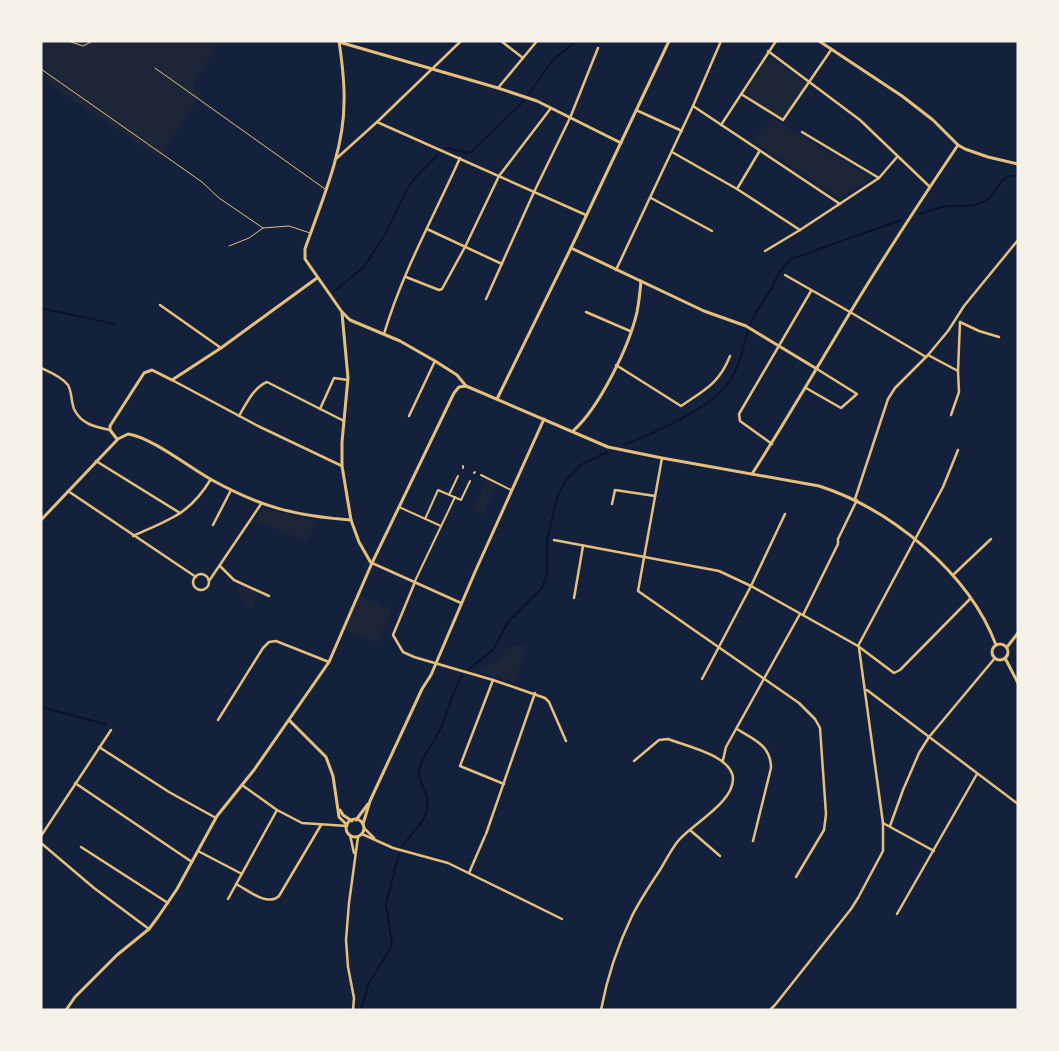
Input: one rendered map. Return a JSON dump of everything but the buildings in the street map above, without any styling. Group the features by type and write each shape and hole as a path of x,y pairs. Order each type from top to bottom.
{"street":[{"path":"336,159 378,122 461,41"},
{"path":"502,41 523,58"},
{"path":"498,88 537,41"},
{"path":"497,399 669,41"},
{"path":"616,270 682,131 721,41"},
{"path":"721,125 776,41"},
{"path":"621,143 537,101 339,42 344,103 336,159 304,254 304,259 342,312 355,323 384,334 435,361 457,375 466,386 608,447 820,486 842,493 885,516 915,539 953,575 987,623 996,645"},
{"path":"821,42 902,96 933,120 958,144 975,153 1018,164"},
{"path":"486,299 534,192 570,118 598,48"},
{"path":"741,94 783,120 831,50"},
{"path":"768,51 860,120 930,187"},
{"path":"693,106 840,204"},
{"path":"406,277 439,290 442,289 500,176 551,108"},
{"path":"636,110 682,131"},
{"path":"378,122 586,215"},
{"path":"802,132 879,178"},
{"path":"752,474 806,388 850,312 958,144"},
{"path":"737,189 760,151"},
{"path":"672,152 737,189 800,230"},
{"path":"765,251 879,178 898,157"},
{"path":"384,334 406,277 460,158"},
{"path":"651,198 712,231"},
{"path":"427,229 502,264"},
{"path":"723,760 726,747 819,585 838,544 838,539 856,500 888,399 895,388 927,356 1018,240"},
{"path":"571,248 704,311 746,326 857,394 841,408 806,388"},
{"path":"786,275 927,356 958,371"},
{"path":"172,380 221,348 317,278"},
{"path":"572,431 583,422 592,409 616,365 636,313 642,281"},
{"path":"772,444 740,421 738,418 739,414 811,291"},
{"path":"160,305 221,348"},
{"path":"342,312 348,380 342,466 351,520 359,542 372,563 461,603"},
{"path":"586,312 630,331"},
{"path":"955,319 979,331 998,337"},
{"path":"951,415 959,392 960,322"},
{"path":"616,365 681,406 716,381 730,356"},
{"path":"408,416 435,361"},
{"path":"41,368 53,373 67,385 74,408 83,421 93,426 110,430 118,439"},
{"path":"110,430 110,426 144,373 152,370 238,416 342,466"},
{"path":"320,409 334,378 348,380"},
{"path":"238,416 265,382 344,421"},
{"path":"66,1010 76,997 118,956 149,929 168,902 216,818 242,785 330,662 372,563 454,393 459,387 466,386"},
{"path":"362,834 370,802 435,664 544,419"},
{"path":"41,520 118,439 128,434 144,438 211,479 261,504 303,515 351,520"},
{"path":"858,646 943,487 958,450"},
{"path":"662,458 638,591 807,710 820,728 826,814 825,826 796,877"},
{"path":"96,461 180,514"},
{"path":"482,475 513,491"},
{"path":"449,495 458,476"},
{"path":"133,536 189,508 200,496 211,479"},
{"path":"425,519 438,490 461,500 470,481"},
{"path":"213,525 231,490"},
{"path":"612,504 615,490 655,496"},
{"path":"68,491 196,577 203,575 209,581"},
{"path":"455,497 415,582 393,635 403,652 435,664 535,693 549,702 566,741"},
{"path":"196,577 194,584 199,590 206,588 261,504"},
{"path":"399,507 441,526"},
{"path":"702,679 786,514"},
{"path":"953,575 991,539"},
{"path":"554,540 719,571 751,586 858,646 894,672 898,672 970,599"},
{"path":"574,598 583,546"},
{"path":"219,566 234,580 269,596"},
{"path":"995,658 1000,660 1005,658 1008,654 1007,647 1018,633"},
{"path":"218,720 263,648 270,642 276,641 330,662"},
{"path":"995,658 992,650 996,645 1000,643 1007,647"},
{"path":"770,1010 858,898 883,851 884,823 861,651 858,646"},
{"path":"890,826 919,753 929,737 995,658"},
{"path":"1005,658 1018,683"},
{"path":"493,680 460,766 504,784"},
{"path":"866,690 1018,804"},
{"path":"469,874 486,835 535,693"},
{"path":"289,720 326,758 333,776 339,807 339,818 347,826 354,857"},
{"path":"737,729 765,748 769,752 771,760 771,768 754,841"},
{"path":"41,836 111,730"},
{"path":"600,1010 614,963 632,916 678,842 713,810 730,788 733,778 723,760 663,739 653,744 634,761"},
{"path":"100,747 169,792 216,818"},
{"path":"897,914 977,774"},
{"path":"75,784 192,862"},
{"path":"242,785 277,810 302,823 347,826 370,802"},
{"path":"339,807 342,814 363,826 375,839"},
{"path":"228,899 277,810"},
{"path":"884,823 934,851"},
{"path":"236,884 266,900 276,899 321,825"},
{"path":"690,830 720,856"},
{"path":"350,835 358,836 362,834 393,848 443,862 562,919"},
{"path":"353,1010 354,998 348,967 346,940 354,857 358,836"},
{"path":"41,843 94,888 149,929"},
{"path":"81,847 168,902"},
{"path":"198,851 242,874"}],"lane":[{"path":"68,41 83,46 93,41"},
{"path":"155,68 325,189"},
{"path":"41,69 202,182 220,198 263,228"},
{"path":"229,246 249,238 263,228 289,226 311,233"}],"shaded area":[{"path":"41,41 220,41 193,86 201,93 160,158 41,79"},
{"path":"768,58 771,58 806,83 782,119 744,93"},
{"path":"773,118 872,178 840,198 754,142 754,139"},
{"path":"486,480 497,485 484,514 473,509"},
{"path":"263,510 316,521 308,542 255,521"},
{"path":"236,585 258,594 251,609 248,609 241,598"},
{"path":"360,595 392,610 377,643 345,630"},
{"path":"528,644 515,682 477,671 501,658 505,649"}],"waterway":[{"path":"528,95 552,61 576,41"},
{"path":"445,148 467,153 471,152 524,101"},
{"path":"333,292 364,267 386,233 413,180 439,154"},
{"path":"919,214 942,207 978,204 988,199 1007,177 1018,176"},
{"path":"624,445 681,419 721,392 737,368 754,316 781,270 791,259 901,220"},
{"path":"41,310 45,309 115,324"},
{"path":"469,669 493,650 508,622 542,588 547,573 547,541 557,498 565,481 581,465 607,452"},
{"path":"402,847 422,822 426,813 428,802 420,778 420,766 441,728 462,675"},
{"path":"41,707 105,724"},
{"path":"361,1010 368,985 391,947 392,942 386,906 399,854"}]}
